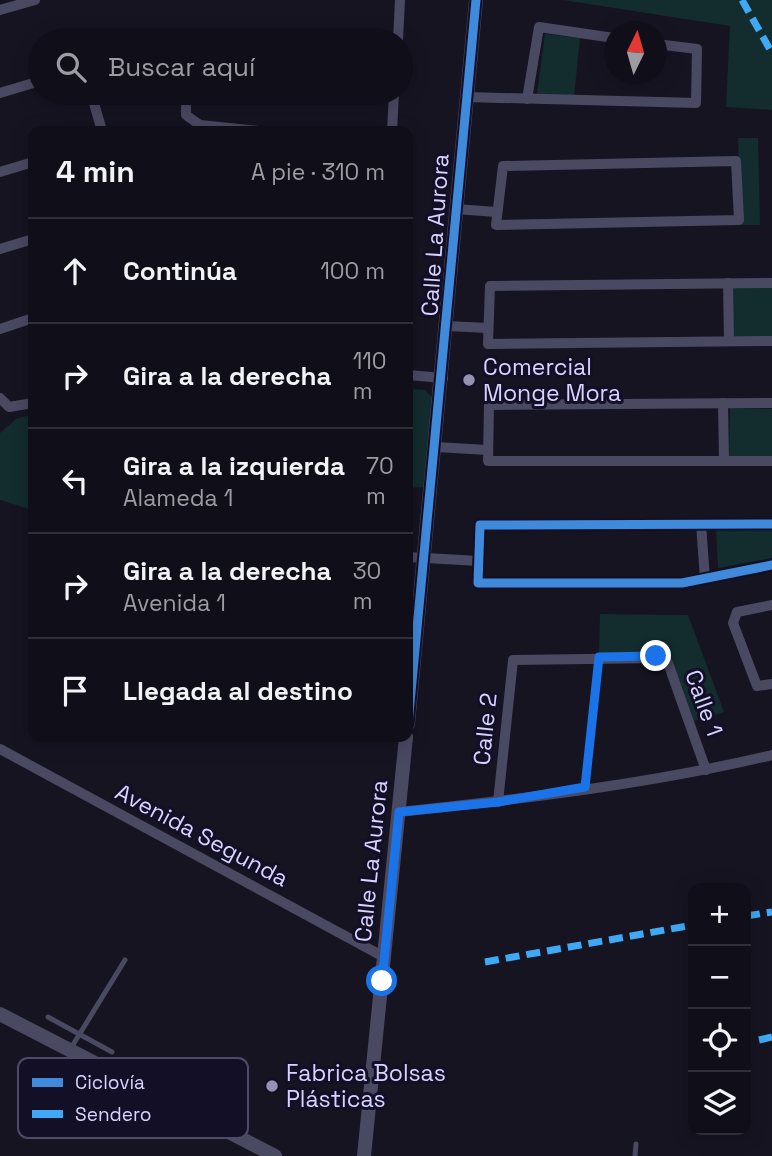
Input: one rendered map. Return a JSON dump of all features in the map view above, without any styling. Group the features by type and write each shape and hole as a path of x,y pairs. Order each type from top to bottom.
{"street":[{"path":"0,10 34,0"},
{"path":"399,28 400,0"},
{"name":"Calle La Aurora","path":"413,673 443,378 476,0"},
{"path":"527,99 539,27 604,36"},
{"path":"466,97 696,103 697,49 667,45"},
{"path":"0,93 28,85"},
{"path":"94,105 101,126"},
{"path":"186,105 186,115 200,125 210,126"},
{"path":"392,126 393,105"},
{"path":"736,161 738,220 496,225 497,212 503,166 736,161"},
{"path":"0,172 28,164"},
{"path":"456,209 497,212"},
{"path":"0,249 28,241"},
{"path":"728,283 729,341"},
{"path":"772,283 490,286 488,344 772,341"},
{"path":"0,329 28,320"},
{"path":"447,326 488,328"},
{"path":"413,375 443,378"},
{"path":"1,400 9,407 28,404"},
{"path":"723,403 723,460"},
{"path":"772,403 489,405 488,450 488,461 772,461"},
{"path":"436,447 488,450"},
{"path":"701,524 705,579"},
{"path":"772,524 480,525 478,583 682,583 772,565"},
{"path":"413,558 479,561"},
{"path":"772,605 737,612 733,623 757,687 772,684"},
{"name":"Calle 1","path":"599,657 656,656 668,663 706,769"},
{"name":"Calle 2","path":"498,802 513,660 599,657"},
{"name":"Calle La Aurora","path":"364,1156 406,742"},
{"name":"Avenida Segunda","path":"0,749 384,957"},
{"path":"399,812 498,802 706,769 772,755"},
{"path":"0,1014 84,1058"},
{"path":"240,1138 275,1156"}],"lane":[{"path":"585,787 599,657"},
{"path":"70,1051 125,960"},
{"path":"48,1017 112,1052"},
{"path":"635,1156 636,1144"}],"green space":[{"path":"563,0 772,0 772,110 726,107 730,26"},
{"path":"545,34 580,38 574,97 537,94"},
{"path":"738,138 758,138 760,225 741,225"},
{"path":"733,286 772,287 772,338 732,337"},
{"path":"413,389 425,390 432,398 423,487 413,488"},
{"path":"730,408 772,409 772,456 729,456"},
{"path":"28,415 28,508 0,500 0,433 16,419"},
{"path":"772,528 772,558 718,568 716,530"},
{"path":"600,614 688,615 724,712 694,721 673,663 665,652 599,653"}],"marked path":[{"path":"742,0 772,53"},
{"path":"751,915 772,912"},
{"path":"485,962 688,926"},
{"path":"759,1040 772,1037"}],"cycle path":[{"path":"413,671 476,0"},
{"path":"772,524 480,525 478,583 682,583 772,565"}],"place":[{"name":"Comercial Monge Mora","path":"469,380"},
{"name":"Fabrica Bolsas Plásticas","path":"272,1086"}],"route":[{"path":"382,981 399,812 498,802 585,787 599,657 656,656"}]}
